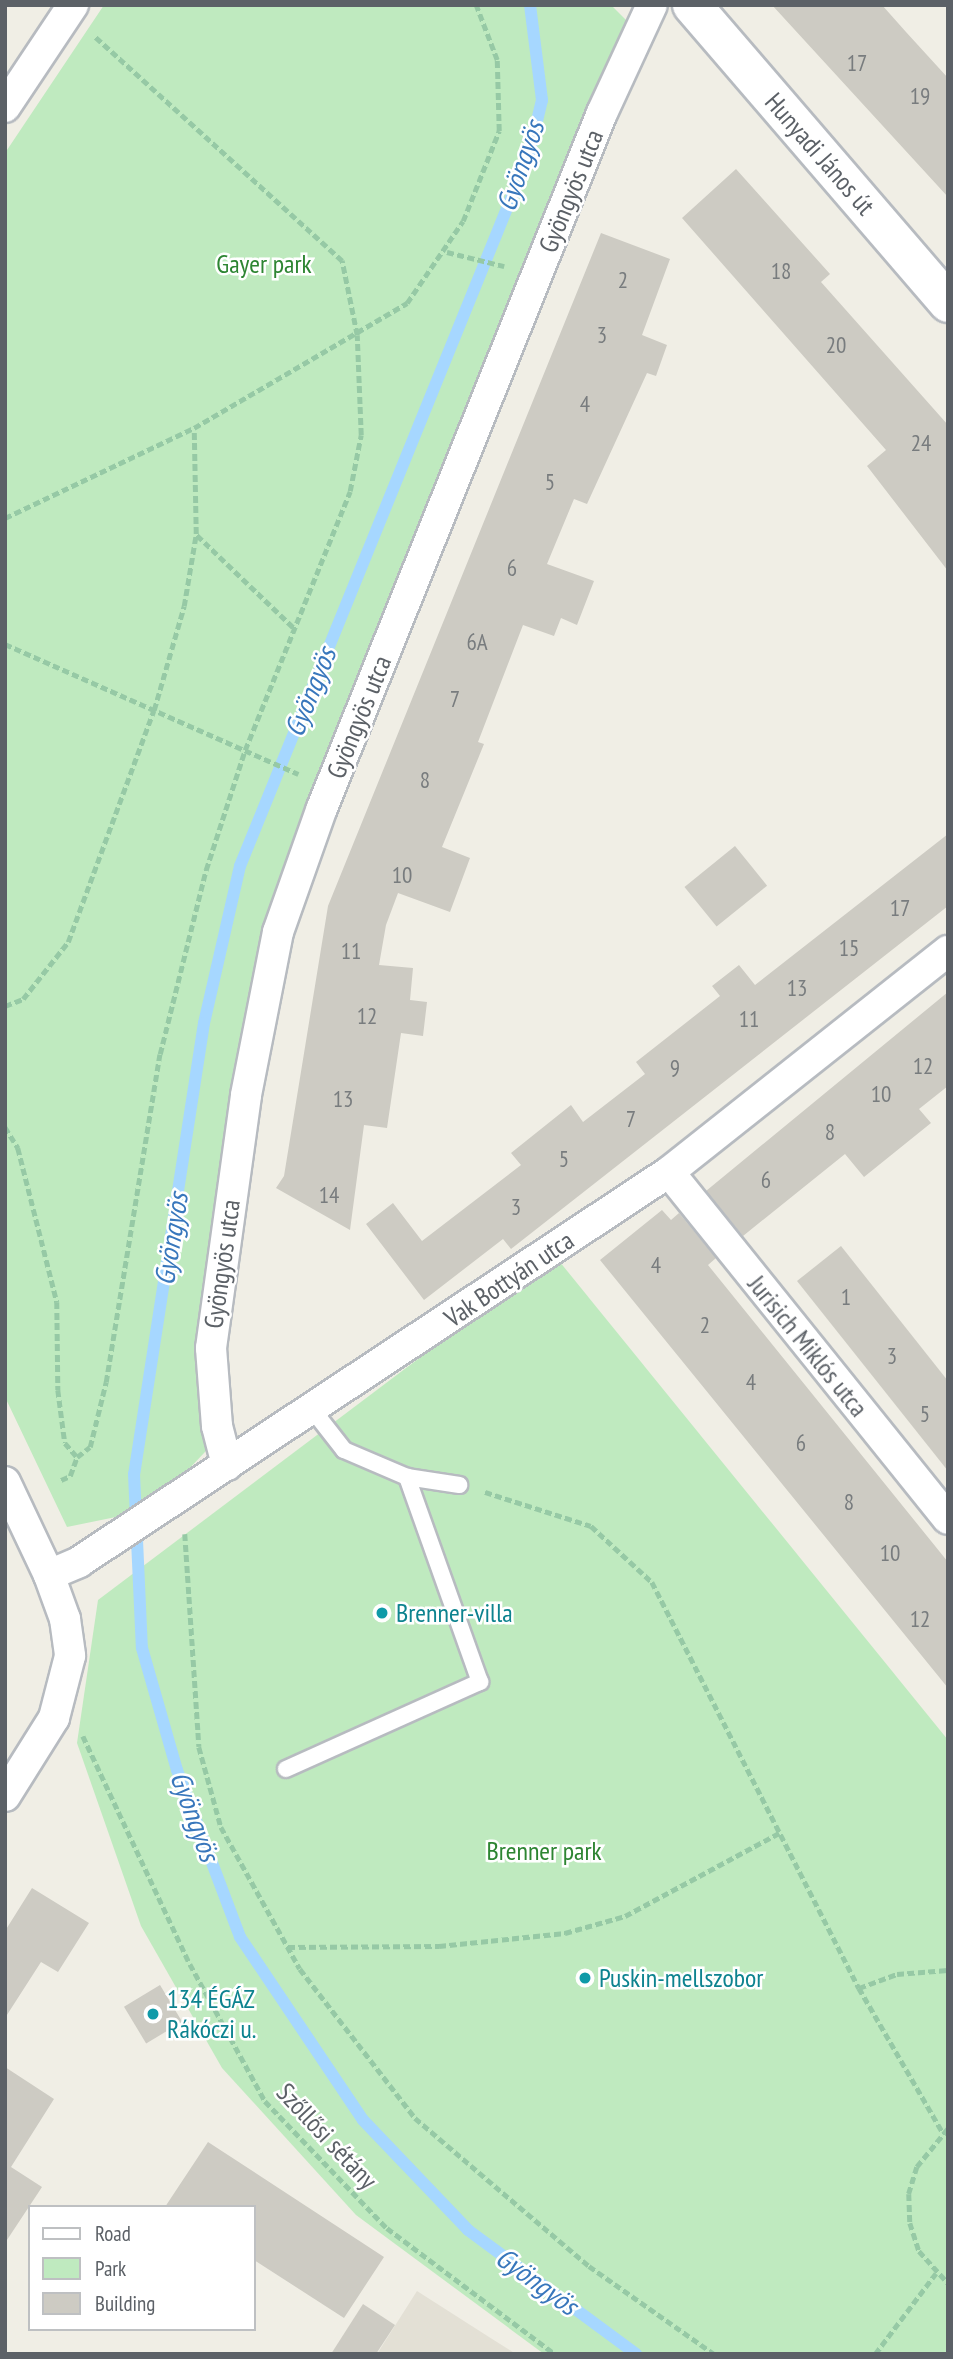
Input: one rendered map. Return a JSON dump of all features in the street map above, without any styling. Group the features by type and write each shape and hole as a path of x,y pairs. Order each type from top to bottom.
{"street":[{"name":"Gyöngyös utca","path":"227,1465 217,1426 211,1348 246,1095 278,932 322,808 597,125 652,5"},
{"name":"Hunyadi János út","path":"692,5 948,303"},
{"path":"5,107 79,17"},
{"name":"Vak Bottyán utca","path":"49,1575 95,1552 669,1172 948,951"},
{"name":"Jurisich Miklós utca","path":"669,1172 948,1520"},
{"path":"5,1482 49,1575 65,1619 68,1679 54,1718 5,1796"}],"lane":[{"path":"312,1409 344,1450 407,1477 459,1485"},
{"path":"286,1769 480,1682 407,1477"}],"path":[{"path":"5,518 194,428 357,335 407,303 447,252 499,131 497,60 476,5"},
{"path":"61,1480 70,1476 77,1457 90,1447 106,1382 160,1054 206,870 245,750 350,491 361,435 357,335 342,261 79,17"},
{"path":"447,252 508,267"},
{"path":"5,1006 23,999 68,942 155,710 184,606 196,534 194,428"},
{"path":"196,534 294,628"},
{"path":"5,644 304,777"},
{"path":"5,1126 18,1148 57,1302 58,1390 65,1443 77,1457"},
{"path":"459,1485 591,1526 652,1582 859,1987 946,2131 916,2167 909,2194 913,2232 936,2273 948,2283"},
{"path":"184,1528 199,1747 221,1826 288,1947 415,2118 589,2266 714,2354"},
{"name":"Szőllősi sétány","path":"78,1727 190,1964 265,2101 387,2228 555,2354"},
{"path":"288,1947 439,1946 565,1933 625,1916 779,1833"},
{"path":"859,1987 897,1974 948,1970"},
{"path":"875,2354 936,2273"}],"shaded area":[{"path":"417,2291 489,2337 516,2354 377,2354"}],"green space":[{"name":"Gayer park","path":"104,5 611,5 630,24 334,779 246,1099 222,1434 150,1510 67,1527 5,1397 5,153"},
{"name":"Brenner park","path":"555,1256 948,1740 948,2354 544,2354 356,2215 222,2068 141,1926 77,1743 98,1600"}],"building":[{"path":"772,5 882,5 948,78 948,197"},
{"path":"736,169 830,274 821,282 948,425 948,571 867,466 886,450 682,218"},
{"path":"601,233 670,259 642,335 667,345 656,376 647,373 587,504 574,499 547,564 594,581 577,625 561,618 554,636 523,625 478,742 484,744 442,847 470,858 450,912 398,893 386,925 379,965 413,968 410,1000 427,1002 423,1036 401,1033 387,1128 364,1125 350,1230 276,1188 284,1176 328,906"},
{"path":"948,834 948,906 511,1249 503,1239 424,1300 366,1224 393,1203 422,1241 521,1165 511,1153 571,1105 583,1122 645,1074 636,1062 720,996 712,986 739,965 755,985"},
{"path":"735,846 767,886 717,927 684,887"},
{"path":"948,992 948,1086 919,1109 931,1123 864,1177 845,1154 743,1236 706,1191"},
{"path":"662,1210 671,1220 679,1213 716,1258 708,1265 948,1562 948,1688 600,1260"},
{"path":"841,1246 948,1381 948,1471 797,1281"},
{"path":"32,1888 89,1923 58,1972 41,1962 5,2018 5,1931"},
{"name":"134 ÉGÁZ Rákóczi u.","path":"160,1985 182,2022 146,2043 124,2007"},
{"path":"5,2067 54,2099 11,2167 42,2187 5,2243"},
{"path":"208,2142 384,2257 344,2318 256,2261 256,2205 166,2205"},
{"path":"363,2304 395,2325 376,2354 331,2354"}],"waterway":[{"name":"Gyöngyös","path":"530,5 542,100 529,154 240,866 204,1023 134,1474 142,1648 177,1770 240,1937 363,2120 468,2230 636,2354"}],"place":[{"name":"Brenner-villa","path":"382,1613"},
{"name":"Puskin-mellszobor","path":"585,1978"},
{"name":"134 ÉGÁZ Rákóczi u.","path":"153,2014"}]}
